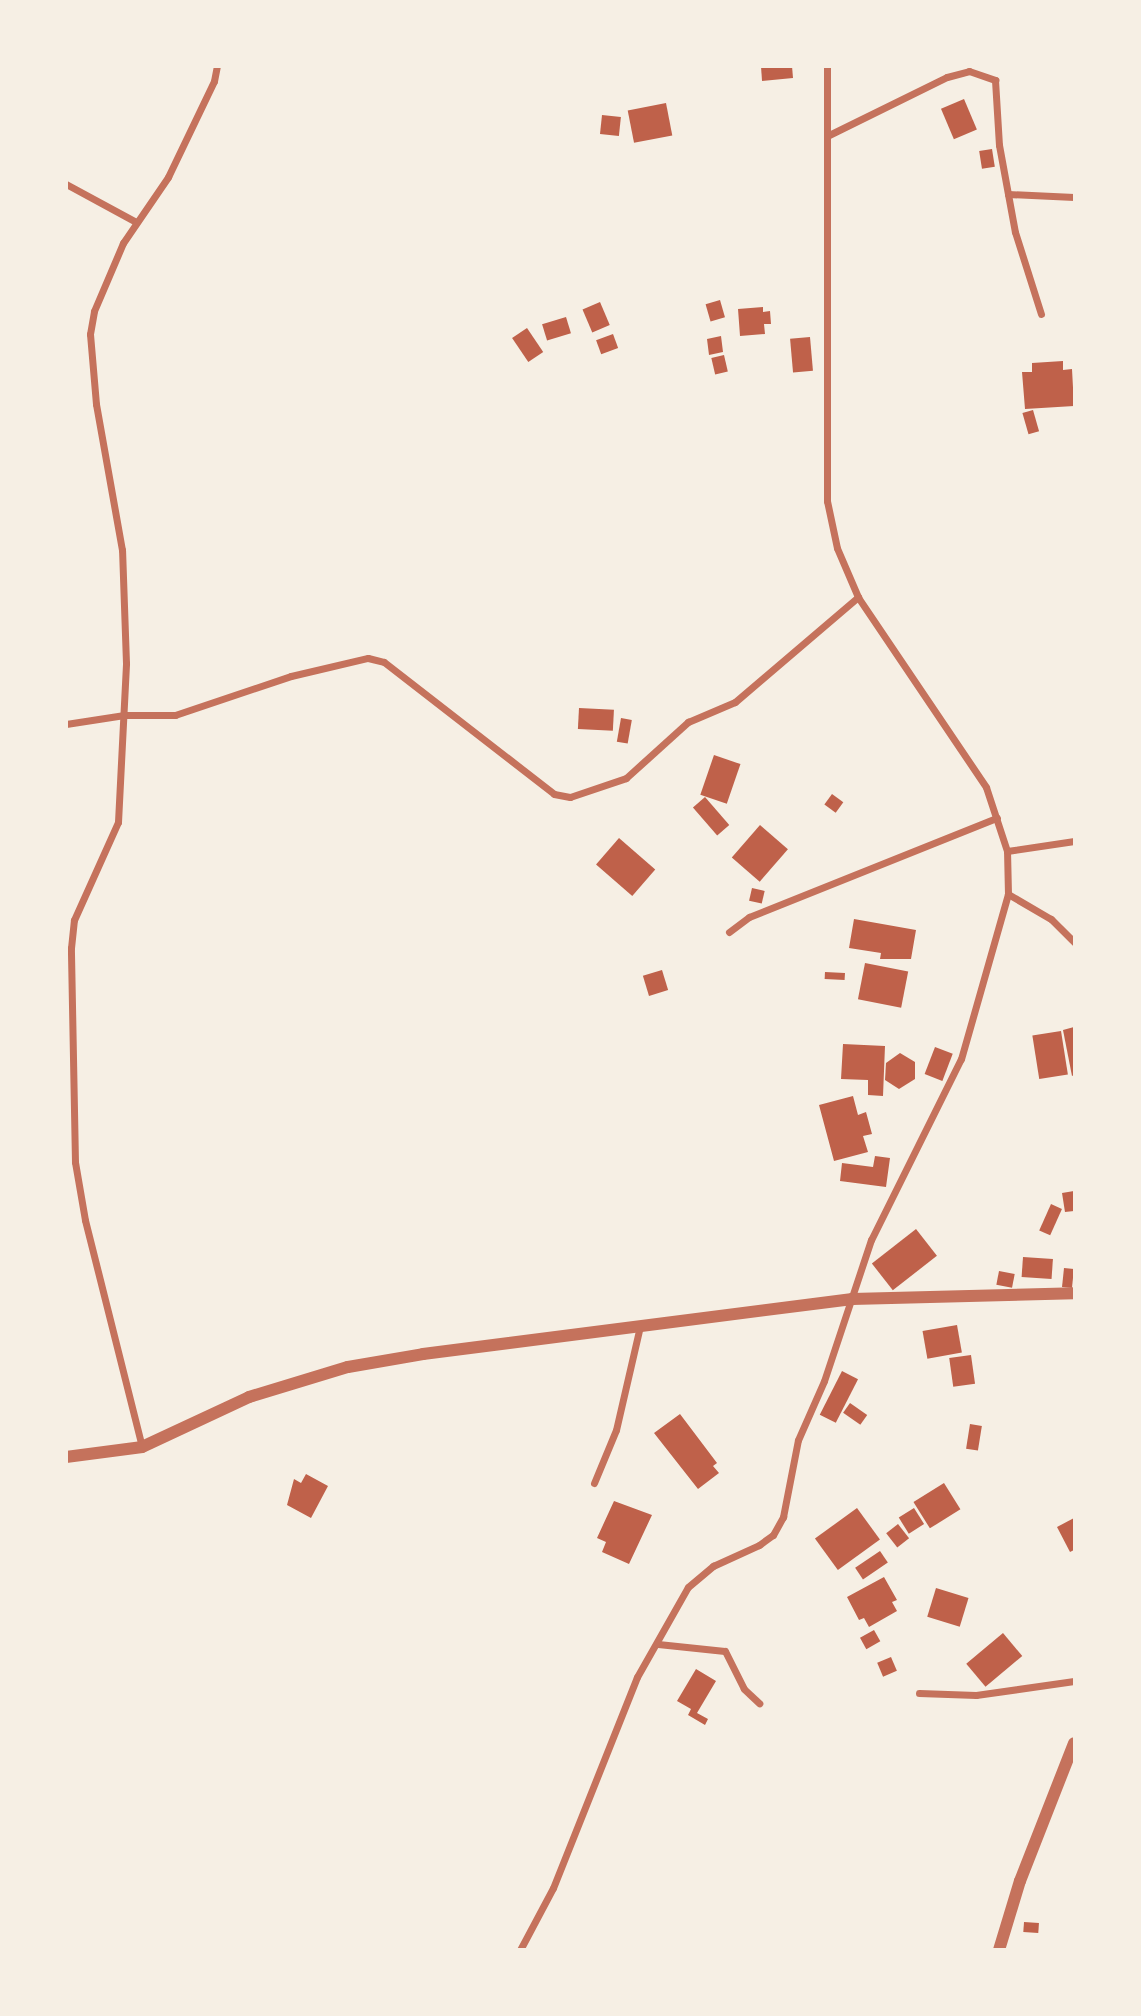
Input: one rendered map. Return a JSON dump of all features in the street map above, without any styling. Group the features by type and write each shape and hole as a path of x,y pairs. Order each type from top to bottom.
{"street":[{"path":"142,1447 85,1220 75,1162 69,948 74,920 118,822 124,715 122,550 90,355 94,311 136,222 168,177 214,81 217,66"},
{"path":"520,1950 553,1888 637,1677 699,1575 773,1535 783,1517 798,1440 824,1381 871,1240 961,1059 1008,894 1007,851 986,787 858,597 837,548 827,501 827,66"},
{"path":"829,135 947,77 969,71 985,73 999,88 999,145 1008,194 1041,314"},
{"path":"66,184 136,222"},
{"path":"1008,194 1074,197"},
{"path":"66,724 124,715 175,715 302,673 368,659 384,662 554,794 570,797 626,778 688,722 735,702 858,597"},
{"path":"729,932 749,916 997,818"},
{"path":"1007,851 1074,841"},
{"path":"1008,894 1051,919 1074,942"},
{"path":"66,1457 142,1447 249,1397 348,1367 519,1338 640,1326 852,1299 1074,1293"},
{"path":"594,1483 616,1430 640,1326"},
{"path":"658,1644 725,1651 744,1689 759,1703"},
{"path":"919,1693 976,1695 1074,1681"},
{"path":"999,1950 1020,1881 1074,1743"}],"building":[{"path":"761,66 792,66 793,78 762,81"},
{"path":"964,99 977,129 954,139 941,109"},
{"path":"666,103 672,135 634,143 628,110"},
{"path":"602,115 621,117 619,136 600,134"},
{"path":"992,149 995,167 982,169 979,151"},
{"path":"720,300 725,317 711,321 706,304"},
{"path":"600,302 610,325 592,332 583,309"},
{"path":"763,307 763,312 770,311 771,324 764,324 765,334 740,336 738,309"},
{"path":"566,317 571,333 547,341 542,324"},
{"path":"527,328 543,352 528,362 512,338"},
{"path":"613,334 618,348 601,354 596,340"},
{"path":"721,336 723,352 709,355 707,339"},
{"path":"810,337 813,371 793,373 790,339"},
{"path":"724,355 728,372 715,374 711,358"},
{"path":"1063,361 1063,370 1072,369 1074,406 1025,409 1022,372 1032,372 1032,363"},
{"path":"1033,410 1039,431 1028,434 1022,413"},
{"path":"579,708 614,710 613,731 578,729"},
{"path":"621,718 632,720 628,744 617,742"},
{"path":"714,755 740,764 727,804 700,795"},
{"path":"832,794 843,802 836,813 824,805"},
{"path":"705,797 729,825 717,835 693,807"},
{"path":"760,825 788,849 760,882 732,857"},
{"path":"619,838 655,869 632,896 596,864"},
{"path":"752,888 765,891 762,904 749,901"},
{"path":"854,919 916,930 911,959 880,959 881,953 849,948"},
{"path":"865,963 908,971 901,1008 858,999"},
{"path":"662,970 668,990 649,996 643,976"},
{"path":"825,972 845,973 845,980 825,979"},
{"path":"1074,1027 1074,1075 1072,1076 1063,1030"},
{"path":"1061,1031 1068,1074 1039,1079 1032,1036"},
{"path":"843,1044 885,1046 883,1096 868,1095 868,1080 841,1079"},
{"path":"935,1047 953,1054 942,1081 925,1074"},
{"path":"900,1053 915,1062 915,1079 899,1089 885,1080 886,1063"},
{"path":"853,1096 858,1115 866,1112 872,1134 863,1136 868,1152 834,1161 819,1105"},
{"path":"875,1156 890,1158 886,1187 840,1181 842,1163 873,1167"},
{"path":"1074,1191 1074,1211 1065,1212 1062,1193"},
{"path":"1051,1204 1062,1209 1050,1235 1039,1230"},
{"path":"916,1229 937,1256 893,1290 872,1263"},
{"path":"1023,1257 1053,1259 1052,1279 1022,1277"},
{"path":"1064,1268 1074,1269 1072,1288 1062,1287"},
{"path":"999,1271 1015,1274 1012,1288 996,1285"},
{"path":"957,1325 962,1353 927,1359 923,1331"},
{"path":"971,1355 975,1384 953,1387 949,1358"},
{"path":"842,1371 858,1379 836,1423 820,1415"},
{"path":"850,1403 867,1415 860,1425 843,1413"},
{"path":"680,1414 717,1463 713,1466 719,1473 698,1489 654,1433"},
{"path":"970,1424 982,1426 978,1451 966,1449"},
{"path":"306,1474 328,1486 311,1518 287,1505 294,1479 301,1483"},
{"path":"944,1483 960,1509 930,1528 913,1502"},
{"path":"614,1501 652,1515 629,1564 602,1552 606,1542 597,1538"},
{"path":"857,1508 880,1540 838,1570 815,1539"},
{"path":"914,1508 924,1524 909,1534 899,1518"},
{"path":"1074,1518 1074,1550 1070,1552 1057,1527"},
{"path":"898,1524 909,1538 897,1547 886,1533"},
{"path":"880,1551 888,1563 863,1579 855,1568"},
{"path":"884,1577 897,1600 892,1602 897,1611 869,1627 864,1618 859,1620 847,1597"},
{"path":"936,1588 969,1598 960,1627 927,1617"},
{"path":"874,1630 880,1641 866,1649 860,1638"},
{"path":"1003,1633 1022,1656 986,1687 966,1664"},
{"path":"891,1657 897,1671 883,1677 877,1663"},
{"path":"696,1669 716,1681 697,1713 708,1719 705,1725 688,1715 691,1709 677,1701"},
{"path":"1024,1922 1039,1923 1038,1933 1023,1932"}]}
